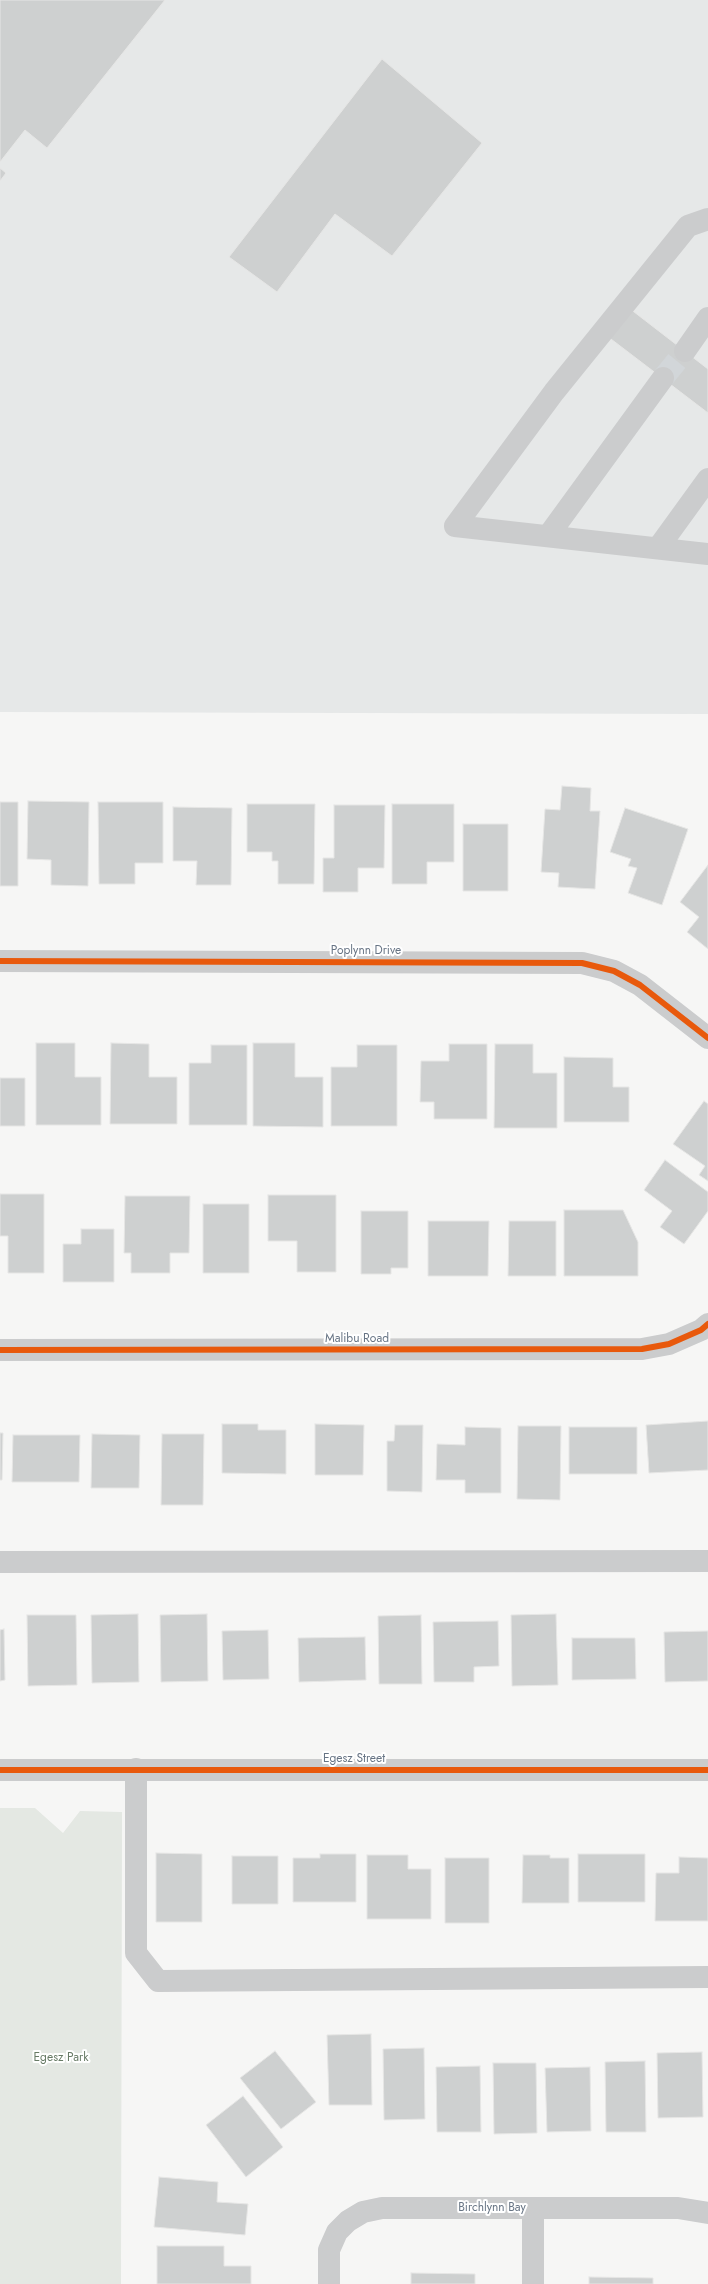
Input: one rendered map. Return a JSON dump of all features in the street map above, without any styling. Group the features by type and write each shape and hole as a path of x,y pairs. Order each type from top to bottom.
{"street":[{"path":"708,219 688,226 554,392 455,526 708,554"},
{"path":"684,351 708,318"},
{"path":"548,536 663,378"},
{"path":"658,548 708,479"},
{"name":"Poplynn Drive","path":"0,961 582,963 614,971 640,985 708,1038"},
{"name":"Malibu Road","path":"0,1350 642,1349 669,1344 701,1330 708,1324"},
{"path":"0,1562 708,1561"},
{"name":"Egesz Street","path":"0,1770 708,1770"},
{"path":"136,1770 136,1954 158,1981 708,1977"},
{"name":"Birchlynn Bay","path":"329,2284 329,2250 337,2232 348,2221 363,2212 382,2208 678,2208 708,2213"},
{"path":"533,2209 533,2284"}],"shaded area":[{"path":"0,0 708,0 708,714 0,712"}],"green space":[{"name":"Egesz Park","path":"0,1808 35,1808 63,1833 80,1811 122,1812 121,2284 0,2284"}],"building":[{"path":"0,0 165,0 47,148 25,130 0,162"},
{"path":"382,59 482,143 392,256 335,214 277,292 229,257"},
{"path":"0,168 6,173 0,181"},
{"path":"629,308 708,369 708,413 607,336"},
{"path":"562,786 591,788 590,811 600,811 595,889 558,887 559,873 541,872 545,809 560,810"},
{"path":"28,801 89,802 88,886 51,885 51,860 27,859"},
{"path":"0,802 18,802 18,886 0,886"},
{"path":"98,802 163,802 163,863 135,863 135,884 99,884"},
{"path":"247,804 315,804 314,884 278,884 278,861 272,861 272,852 247,852"},
{"path":"392,804 454,804 454,862 427,862 427,884 392,884"},
{"path":"334,805 385,805 384,868 358,868 358,892 323,892 323,858 334,858"},
{"path":"173,807 232,808 231,885 196,885 197,861 173,861"},
{"path":"625,808 688,829 662,905 628,893 637,868 628,866 631,859 610,852"},
{"path":"463,824 508,824 508,891 463,891"},
{"path":"708,865 708,949 687,932 699,917 680,902"},
{"path":"36,1043 75,1043 75,1077 101,1077 101,1125 36,1125"},
{"path":"111,1043 149,1044 149,1077 177,1077 177,1124 110,1124"},
{"path":"253,1043 295,1043 295,1077 323,1077 323,1127 253,1126"},
{"path":"449,1044 487,1044 487,1119 434,1119 434,1102 420,1102 421,1061 449,1061"},
{"path":"495,1044 533,1044 533,1073 557,1073 557,1128 494,1128"},
{"path":"211,1045 247,1045 247,1125 189,1125 189,1063 211,1063"},
{"path":"357,1045 397,1045 397,1126 331,1126 331,1067 357,1067"},
{"path":"564,1057 613,1058 613,1087 629,1087 629,1122 564,1122"},
{"path":"0,1078 25,1078 25,1126 0,1126"},
{"path":"704,1101 708,1104 708,1181 699,1175 705,1166 673,1144"},
{"path":"665,1160 708,1192 708,1211 684,1244 660,1227 672,1211 644,1190"},
{"path":"0,1194 44,1194 44,1273 8,1273 8,1236 0,1236"},
{"path":"268,1195 336,1195 336,1272 297,1272 297,1241 268,1241"},
{"path":"125,1196 190,1196 189,1253 170,1253 170,1273 131,1273 131,1253 124,1253"},
{"path":"203,1204 249,1204 249,1273 203,1273"},
{"path":"564,1210 623,1210 638,1242 638,1276 564,1276"},
{"path":"361,1211 408,1211 408,1268 391,1268 391,1274 361,1274"},
{"path":"428,1221 489,1221 488,1276 428,1276"},
{"path":"509,1221 556,1221 556,1276 508,1276"},
{"path":"81,1229 114,1229 114,1282 63,1282 63,1244 81,1244"},
{"path":"708,1421 708,1470 649,1473 646,1425"},
{"path":"222,1424 258,1424 258,1430 286,1430 286,1474 222,1473"},
{"path":"315,1424 364,1425 363,1475 315,1475"},
{"path":"395,1425 423,1425 422,1492 387,1491 387,1441 394,1441"},
{"path":"518,1426 561,1426 560,1500 517,1499"},
{"path":"465,1427 501,1428 501,1493 465,1493 465,1480 436,1480 437,1444 465,1445"},
{"path":"569,1427 637,1427 637,1474 569,1474"},
{"path":"0,1433 3,1433 2,1480 0,1480"},
{"path":"92,1434 140,1435 139,1488 91,1488"},
{"path":"162,1434 204,1434 203,1505 161,1505"},
{"path":"13,1435 80,1435 79,1482 12,1482"},
{"path":"138,1614 139,1682 92,1683 91,1615"},
{"path":"207,1614 208,1681 161,1682 160,1615"},
{"path":"556,1614 558,1685 512,1686 511,1615"},
{"path":"27,1615 76,1615 77,1685 28,1686"},
{"path":"421,1615 422,1684 379,1684 378,1616"},
{"path":"498,1621 499,1666 474,1667 474,1682 434,1682 433,1622"},
{"path":"4,1629 5,1680 0,1681 0,1630"},
{"path":"268,1630 269,1679 223,1680 222,1631"},
{"path":"708,1631 708,1681 665,1682 664,1632"},
{"path":"365,1637 366,1680 299,1682 298,1638"},
{"path":"572,1638 635,1638 636,1679 572,1680"},
{"path":"156,1853 202,1854 202,1922 156,1922"},
{"path":"320,1854 356,1854 356,1902 293,1902 293,1858 320,1858"},
{"path":"578,1854 645,1854 645,1902 578,1902"},
{"path":"367,1855 408,1855 408,1869 431,1869 431,1919 367,1919"},
{"path":"523,1855 550,1855 550,1858 569,1858 569,1903 522,1903"},
{"path":"232,1856 278,1856 278,1904 232,1904"},
{"path":"679,1857 708,1858 708,1921 655,1921 656,1873 679,1873"},
{"path":"445,1858 489,1858 489,1923 445,1923"},
{"path":"371,2034 372,2105 329,2105 327,2035"},
{"path":"424,2048 425,2119 384,2120 383,2049"},
{"path":"275,2051 316,2102 281,2129 240,2078"},
{"path":"702,2052 703,2117 658,2118 657,2053"},
{"path":"645,2061 646,2132 606,2132 605,2062"},
{"path":"493,2063 536,2063 537,2133 494,2134"},
{"path":"480,2066 481,2132 437,2132 436,2067"},
{"path":"590,2067 591,2131 547,2132 545,2068"},
{"path":"243,2096 283,2147 246,2177 206,2125"},
{"path":"159,2177 218,2182 217,2202 248,2204 245,2235 154,2227"},
{"path":"157,2246 224,2246 224,2266 251,2266 251,2284 157,2284"},
{"path":"411,2273 475,2274 475,2284 411,2284"},
{"path":"589,2277 653,2278 653,2284 589,2284"}],"tunnel":[{"path":"663,378 685,351"}],"cycle path":[{"path":"0,961 582,963 614,971 640,985 708,1038"},
{"path":"0,1350 642,1349 669,1344 701,1330 708,1324"},
{"path":"0,1770 708,1770"}]}
